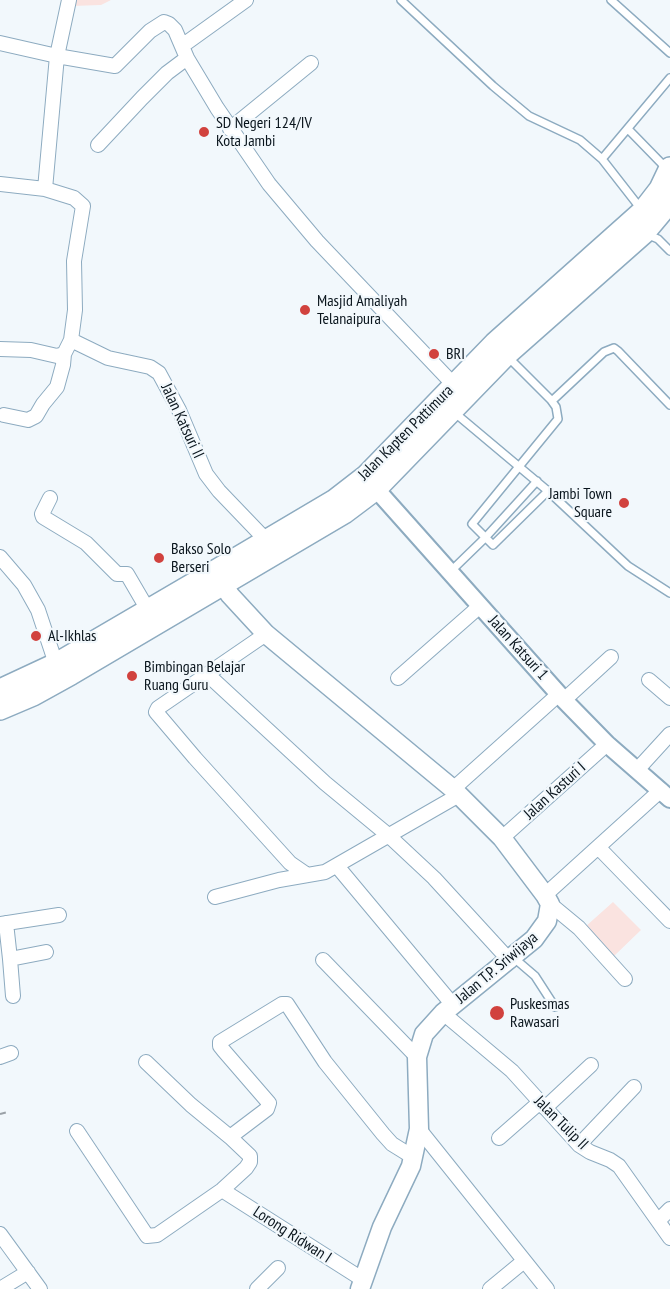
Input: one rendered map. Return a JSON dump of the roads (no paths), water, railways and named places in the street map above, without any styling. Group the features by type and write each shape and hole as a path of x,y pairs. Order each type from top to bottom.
{"main road":[{"name":"Jalan Kapten Pattimura","path":"0,709 56,664 148,610 219,578 266,540 335,500 366,476 495,344 643,211 660,189 670,170"},
{"name":"Jalan Kapten Pattimura","path":"0,690 30,687 219,578 344,513 376,489 506,355 644,232 670,202"},
{"path":"219,578 266,634 456,792 502,838 548,899"},
{"name":"Jalan T.P. Sriwijaya","path":"361,1284 382,1227 404,1182 413,1157 419,1129 417,1057 424,1034 448,1009 512,959 543,930 547,921 548,899"}],"street":[{"path":"45,189 57,56 69,0"},
{"path":"98,146 184,52 246,0"},
{"path":"0,43 115,66 150,31 164,22 175,30 184,52 230,129 268,184 327,252 454,385"},
{"path":"230,129 311,63"},
{"path":"0,184 45,189 74,198 83,206 75,261 75,310 71,340 64,354 57,387 36,417 28,420 4,415"},
{"name":"Jalan Katsuri II","path":"71,340 108,358 150,367 159,373 179,410 206,474 219,491 266,540"},
{"path":"0,349 31,350 57,356 64,354"},
{"name":"Jalan Katsuri 1","path":"376,489 561,697 607,744 665,794"},
{"path":"50,498 42,514 43,517 86,543 117,574 127,574 148,610"},
{"path":"0,557 24,585 38,609 56,664"},
{"path":"398,678 480,606"},
{"path":"266,634 158,708 156,712 290,863 306,874"},
{"path":"215,897 306,874 319,873 337,866 456,792 561,697 611,657"},
{"path":"207,675 326,783 388,835 434,878 512,959"},
{"path":"649,680 670,698"},
{"path":"637,770 670,734"},
{"name":"Jalan Kasturi I","path":"502,838 607,744"},
{"path":"625,979 579,928 548,899 598,847 665,794"},
{"path":"598,847 670,921"},
{"name":"Jalan Tulip II","path":"337,866 448,1009 512,1071 579,1145 619,1166 670,1238"},
{"path":"13,996 10,958 3,923 59,915"},
{"path":"10,958 46,952"},
{"path":"323,960 417,1057"},
{"path":"230,1137 267,1109 269,1103 224,1051 220,1042 282,1004 287,1004 325,1062 383,1134 392,1144 413,1157"},
{"path":"77,1131 147,1236 157,1235 222,1190 246,1168 250,1156 146,1062"},
{"path":"499,1138 591,1065"},
{"path":"579,1145 634,1087"},
{"path":"419,1129 547,1289"},
{"name":"Lorong Ridwan I","path":"222,1190 361,1284"},
{"path":"658,1221 670,1209"},
{"path":"0,1234 40,1289"},
{"path":"490,1289 524,1261"},
{"path":"257,1289 278,1268"},
{"path":"0,1289 28,1272"}],"lane":[{"path":"401,0 493,86 529,116 580,140 602,159 643,211"},
{"path":"611,0 670,53"},
{"path":"602,159 670,78"},
{"path":"628,129 670,170"},
{"path":"644,232 658,239 670,251"},
{"path":"550,400 554,399 604,352 614,348 670,405"},
{"path":"506,355 556,407 558,419 472,524 493,545 548,491"},
{"path":"453,411 537,481 628,566 670,592"},
{"path":"451,571 537,481"},
{"path":"512,959 535,976 555,1006"}],"place":[{"name":"SD Negeri 124/IV Kota Jambi","path":"204,132"},
{"name":"Masjid Amaliyah Telanaipura","path":"305,310"},
{"name":"BRI","path":"434,354"},
{"name":"Jambi Town Square","path":"624,503"},
{"name":"Bakso Solo Berseri","path":"159,558"},
{"name":"Al-Ikhlas","path":"36,636"},
{"name":"Bimbingan Belajar Ruang Guru","path":"132,676"},
{"name":"Puskesmas Rawasari","path":"497,1013"}]}
